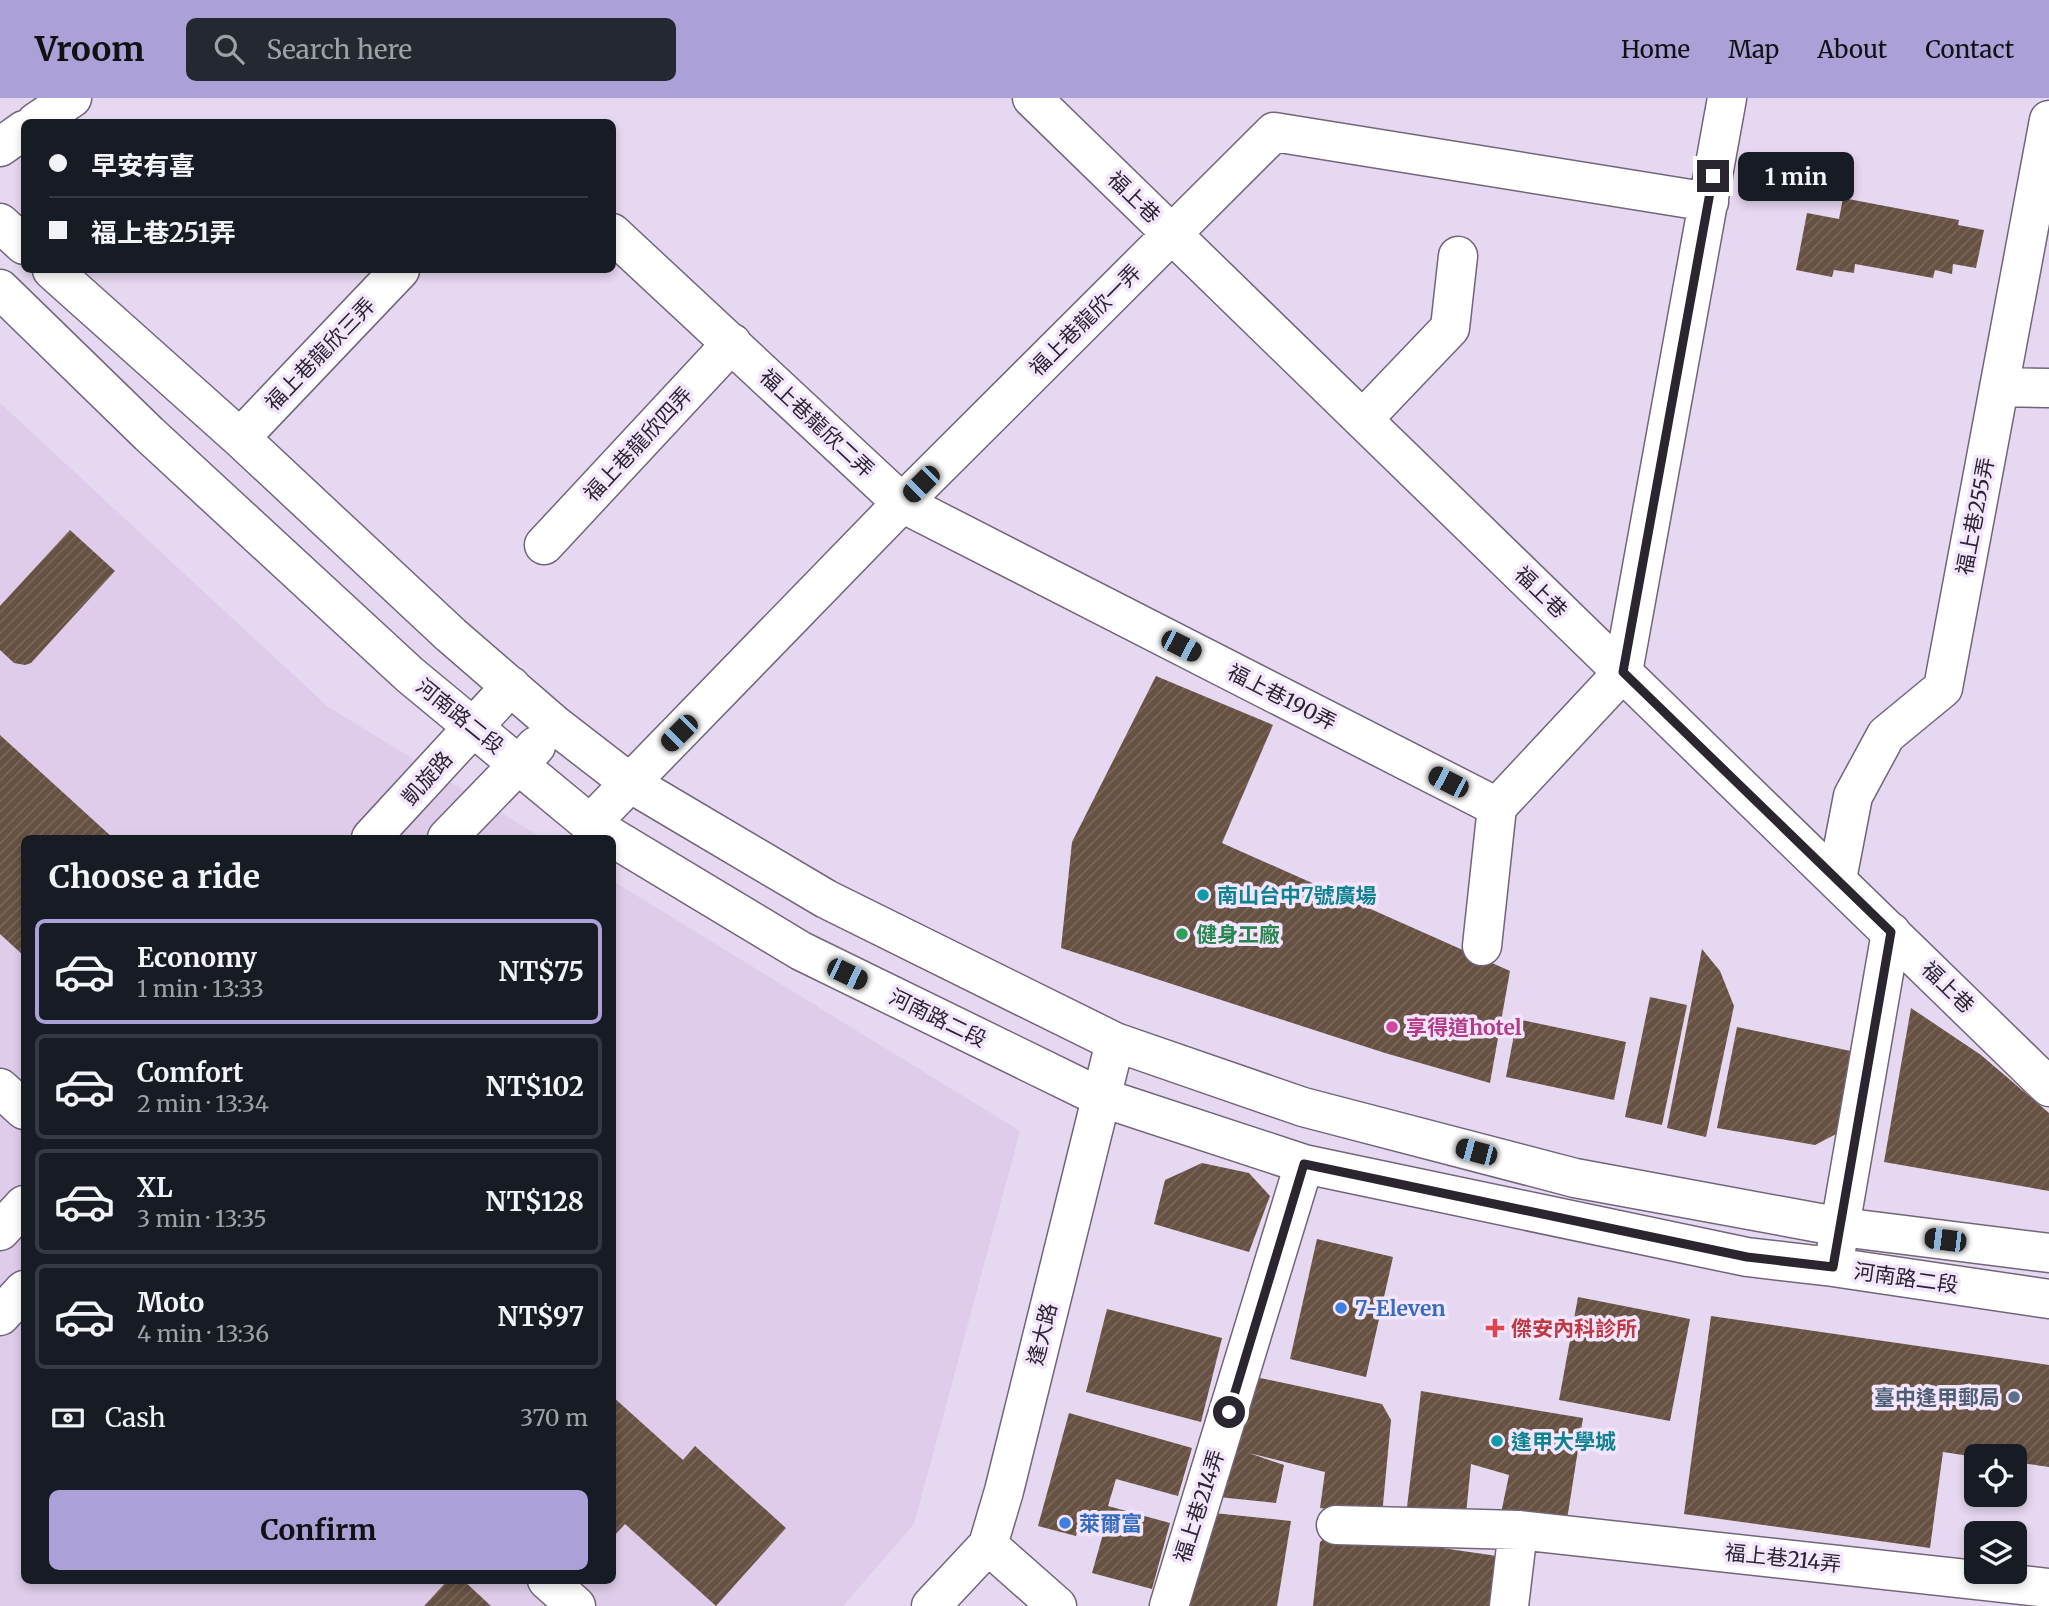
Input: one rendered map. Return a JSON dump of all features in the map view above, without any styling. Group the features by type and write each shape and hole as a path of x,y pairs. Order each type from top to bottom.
{"street":[{"path":"40,119 72,98"},
{"name":"福上巷","path":"1032,98 2049,1087"},
{"path":"1482,946 1497,807 1623,672 1727,98"},
{"name":"福上巷255弄","path":"1837,879 1853,796 1886,735 1943,688 2049,120"},
{"path":"0,147 21,132"},
{"name":"福上巷龍欣一弄","path":"590,824 902,503 1274,132 1709,202"},
{"path":"0,223 21,242"},
{"path":"616,237 732,343"},
{"path":"1363,419 1450,328 1458,256"},
{"name":"河南路二段","path":"55,273 240,438 451,635 555,725 630,783 826,899 1115,1042 1303,1107 1575,1178 1841,1227 2049,1253"},
{"name":"福上巷龍欣三弄","path":"240,438 397,273"},
{"name":"河南路二段","path":"0,289 222,503 410,675 590,824 608,835"},
{"name":"福上巷龍欣二弄","path":"732,343 902,503"},
{"name":"福上巷龍欣四弄","path":"544,545 732,343"},
{"path":"1999,387 2049,388"},
{"name":"福上巷190弄","path":"902,503 1497,807"},
{"name":"凱旋路","path":"374,835 511,686"},
{"path":"450,835 555,725"},
{"name":"河南路二段","path":"616,840 801,951 1100,1097 1304,1164 1747,1257 2049,1299"},
{"path":"1833,1267 1891,932"},
{"name":"逢大路","path":"931,1606 988,1545 1115,1042"},
{"path":"0,1088 21,1107"},
{"name":"福上巷214弄","path":"1169,1606 1304,1164"},
{"path":"0,1231 21,1208"},
{"path":"0,1316 21,1293"},
{"name":"福上巷214弄","path":"1336,1525 1518,1530 2049,1588"},
{"path":"1509,1606 1518,1530"},
{"path":"988,1545 1057,1606"},
{"path":"551,1584 576,1606"}],"shaded area":[{"path":"0,403 327,706 537,835 21,835 21,1584 616,1584 616,883 1020,1131 914,1524 843,1606 0,1606"}],"building":[{"path":"1843,198 1959,220 1958,225 1984,230 1976,268 1953,264 1952,274 1935,270 1933,278 1855,264 1854,273 1834,270 1832,277 1796,270 1807,213 1839,219"},
{"path":"70,530 115,571 31,663 14,663 0,650 0,606"},
{"name":"南山台中7號廣場","path":"1156,676 1273,725 1222,843 1510,971 1490,1083 1385,1053 1061,948 1072,842"},
{"path":"0,735 110,835 21,835 21,953 0,934"},
{"path":"1702,949 1720,971 1734,1006 1706,1137 1667,1128"},
{"path":"1650,997 1687,1005 1662,1125 1625,1117"},
{"path":"1911,1008 1981,1055 2049,1113 2049,1191 1884,1162"},
{"path":"1517,1019 1626,1042 1614,1100 1506,1077"},
{"path":"1737,1027 1860,1053 1840,1132 1815,1145 1717,1128"},
{"path":"1202,1163 1249,1173 1270,1196 1249,1252 1154,1224 1165,1180"},
{"name":"7-Eleven","path":"1317,1239 1393,1257 1366,1377 1290,1359"},
{"path":"1578,1297 1690,1319 1670,1421 1559,1400"},
{"path":"1107,1309 1222,1338 1201,1422 1086,1392"},
{"path":"1711,1316 2049,1365 2049,1467 2027,1464 2027,1444 1964,1444 1964,1455 1943,1452 1930,1548 1684,1514"},
{"path":"1246,1375 1382,1404 1391,1420 1382,1515 1320,1508 1325,1472 1249,1453 1284,1465 1276,1503 1218,1497"},
{"name":"逢甲大學城","path":"1421,1391 1583,1418 1566,1526 1500,1518 1509,1475 1471,1464 1466,1514 1407,1507"},
{"path":"616,1400 683,1460 695,1446 786,1528 716,1606 625,1524 616,1534"},
{"path":"1069,1413 1192,1448 1178,1496 1116,1479 1108,1506 1170,1523 1152,1589 1092,1573 1103,1534 1078,1528 1076,1536 1038,1526"},
{"path":"1214,1513 1291,1521 1277,1606 1183,1606"},
{"path":"1332,1532 1497,1556 1491,1606 1313,1606 1320,1542"},
{"path":"444,1584 467,1584 491,1606 424,1606"}],"place":[{"name":"南山台中7號廣場","path":"1203,895"},
{"name":"健身工廠","path":"1182,934"},
{"name":"享得道hotel","path":"1392,1027"},
{"name":"7-Eleven","path":"1341,1308"},
{"name":"傑安內科診所","path":"1495,1328"},
{"name":"臺中逢甲郵局","path":"2014,1397"},
{"name":"逢甲大學城","path":"1497,1441"},
{"name":"萊爾富","path":"1065,1523"}],"route":[{"path":"1229,1412 1304,1164 1747,1257 1833,1267 1891,932 1623,672 1713,176"}]}
